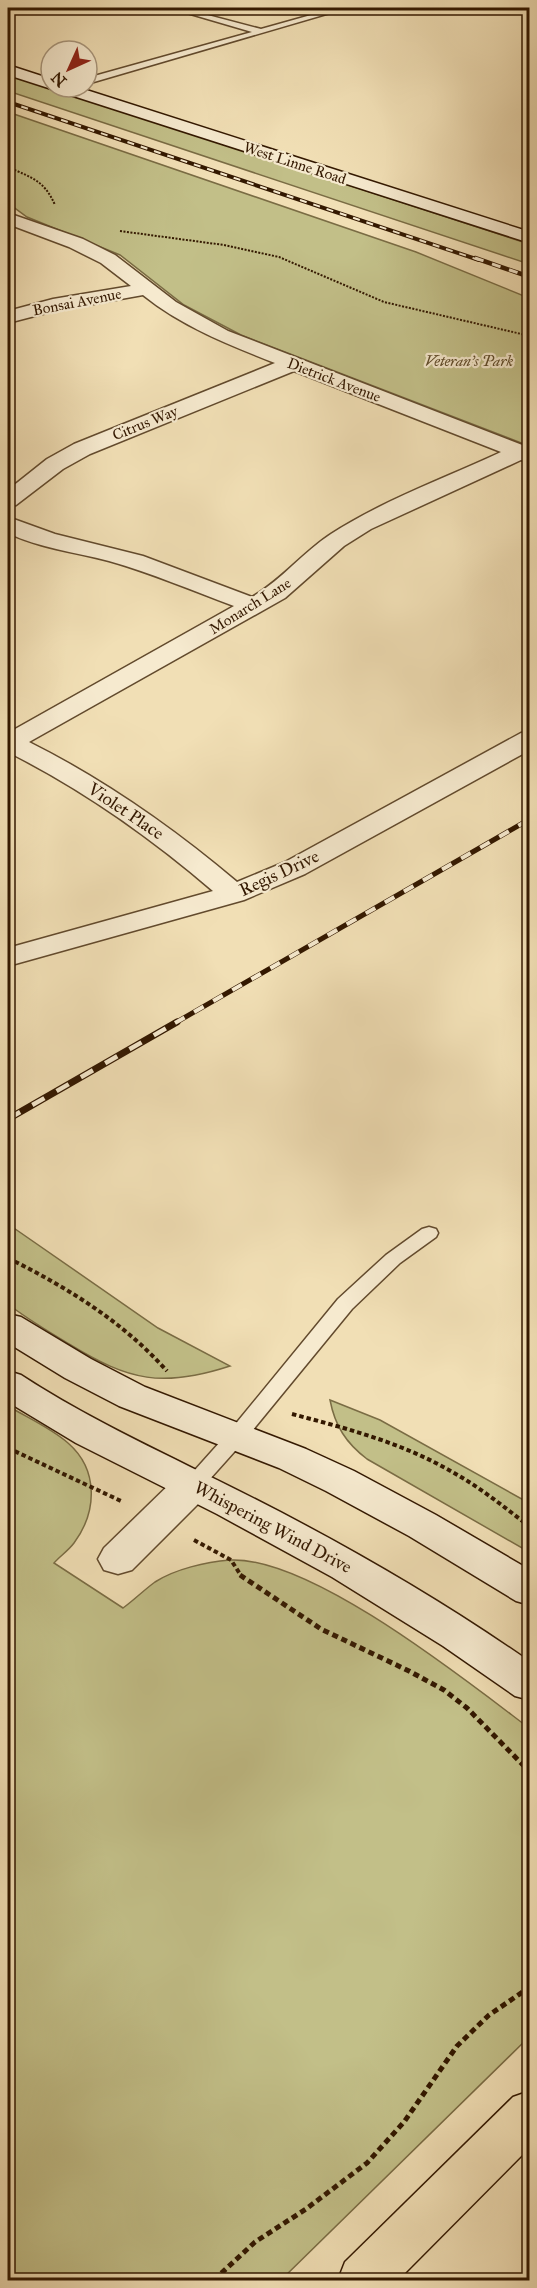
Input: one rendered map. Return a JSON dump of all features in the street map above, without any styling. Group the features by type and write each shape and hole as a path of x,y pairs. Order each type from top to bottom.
{"main road":[{"path":"363,2280 530,2112"}],"street":[{"name":"West Linne Road","path":"8,70 39,79"},
{"name":"West Linne Road","path":"99,98 530,238"},
{"name":"Dietrick Avenue","path":"8,218 92,250 124,269 169,306 221,335 525,454"},
{"name":"Bonsai Avenue","path":"8,317 53,305 147,289"},
{"name":"Citrus Way","path":"8,500 55,464 82,449 292,364"},
{"name":"Monarch Lane","path":"8,742 255,606 276,593 336,541 363,524 525,454"},
{"path":"8,524 33,535 167,572 255,606"},
{"name":"Regis Drive","path":"8,957 234,894 294,868 530,739"},
{"name":"Violet Place","path":"8,742 94,789 132,814 202,866 234,894"},
{"path":"8,1326 113,1388 271,1449 352,1487 479,1558 530,1590"},
{"name":"Whispering Wind Drive","path":"8,1384 59,1416 382,1586 530,1684"},
{"path":"118,1559 193,1485"}],"lane":[{"path":"174,8 260,32"},
{"path":"99,78 343,8"},
{"path":"193,1485 236,1437 345,1304 393,1259 429,1233"}],"path":[{"path":"8,167 41,182 48,189 53,203 61,210"},
{"path":"112,230 224,245 279,257 384,302 530,336"},
{"path":"8,1258 66,1289 113,1320 148,1349 173,1379"},
{"path":"262,1405 338,1428 345,1426 446,1468 485,1492 530,1527"},
{"path":"8,1448 92,1486"},
{"path":"231,1560 241,1576 305,1620 444,1690 469,1711 530,1772"},
{"path":"214,2280 255,2242 313,2204 367,2163 405,2122 457,2046 489,2015 530,1987"}],"green space":[{"path":"8,74 39,84 39,99 85,99 529,244 529,264 8,91"},
{"name":"Veteran's Park","path":"8,112 416,252 529,298 529,446 241,335 184,305 120,255 27,217 8,203"},
{"path":"8,1224 158,1328 230,1366 185,1377 147,1377 110,1366 38,1325 8,1304"},
{"path":"330,1400 380,1420 529,1503 529,1552 367,1459 342,1433"},
{"path":"8,1406 68,1443 78,1454 90,1478 90,1505 82,1531 69,1549 54,1563 123,1608 155,1582 181,1570 201,1564 230,1560 263,1564 301,1578 343,1598 427,1652 529,1728 529,2037 281,2280 8,2280"}],"railway":[{"path":"8,102 479,260"},
{"path":"475,258 530,277"},
{"path":"175,1023 530,819"},
{"path":"8,1119 177,1022"}]}
